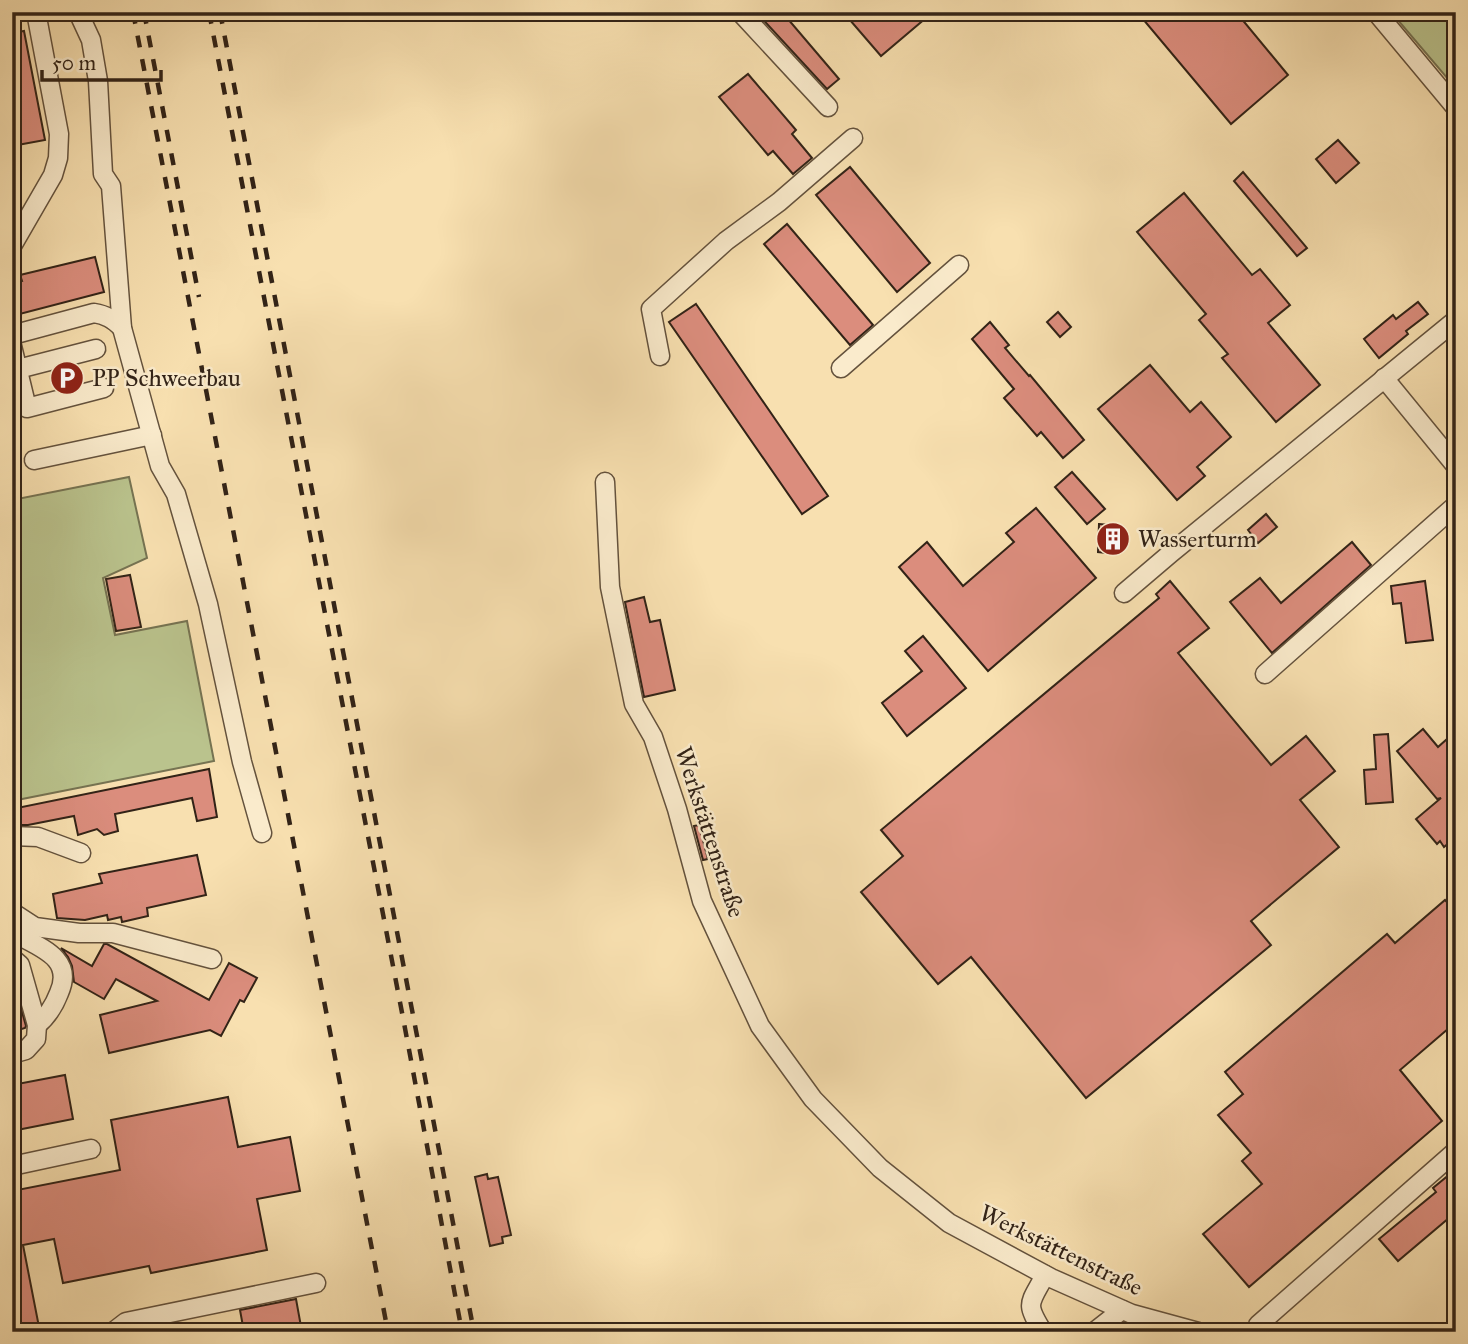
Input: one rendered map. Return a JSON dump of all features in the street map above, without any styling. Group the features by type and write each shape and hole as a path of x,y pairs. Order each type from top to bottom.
{"street":[{"path":"12,246 53,175 58,158 59,134 36,12"},
{"path":"78,12 91,40 98,81 103,174 111,186 122,328 160,466 176,494 208,604 242,762 262,833"},
{"path":"740,12 828,107"},
{"path":"1376,12 1456,108"},
{"path":"660,356 651,309 726,241 789,194 853,138"},
{"path":"841,368 959,265"},
{"path":"12,335 93,313 114,320 122,328"},
{"path":"1124,593 1456,320"},
{"path":"12,346 18,369 20,410 104,388"},
{"path":"18,369 96,349"},
{"path":"1384,378 1456,466"},
{"path":"34,460 152,435"},
{"name":"Werkstättenstraße","path":"605,482 610,587 634,704 653,737 677,809 702,901 760,1026 813,1099 880,1168 949,1223 1045,1275 1122,1310 1198,1332"},
{"path":"1265,674 1456,505"},
{"path":"12,836 38,837 81,853"},
{"path":"12,912 35,927 79,933 113,933 212,959"},
{"path":"12,932 58,959 64,971 64,983 56,1001 47,1017 37,1025"},
{"path":"12,958 20,965 37,1025 36,1040 26,1050 13,1053"},
{"path":"12,1166 91,1149"},
{"path":"1258,1325 1456,1151"},
{"path":"1043,1332 1031,1314 1030,1304 1045,1275"},
{"path":"113,1332 126,1322 316,1283"},
{"path":"1094,1332 1122,1310"}],"green space":[{"path":"1391,12 1456,12 1456,86 1453,85"},
{"path":"129,477 147,558 103,578 115,635 187,621 214,761 12,801 12,500"}],"building":[{"path":"756,12 782,12 839,79 827,89"},
{"path":"843,12 933,12 881,56"},
{"path":"1137,12 1236,12 1288,75 1231,124"},
{"path":"24,31 45,140 12,146 12,33"},
{"path":"748,74 796,130 792,134 812,158 793,174 773,151 768,155 719,97"},
{"path":"1338,140 1359,163 1336,183 1316,159"},
{"path":"850,167 930,263 897,292 816,195"},
{"path":"1243,172 1307,248 1297,256 1234,181"},
{"path":"1184,193 1252,275 1260,269 1290,305 1268,323 1320,385 1276,422 1222,358 1228,354 1199,320 1206,314 1137,232"},
{"path":"787,224 873,325 850,345 764,244"},
{"path":"95,257 104,292 12,316 12,288 16,287 15,282 22,281 20,275"},
{"path":"1418,302 1428,314 1379,358 1364,339 1393,315 1396,319"},
{"path":"696,304 828,496 802,514 669,322"},
{"path":"1058,312 1071,327 1060,337 1047,322"},
{"path":"990,322 1009,345 1005,348 1084,440 1063,458 1041,432 1037,436 1004,398 1014,389 972,339"},
{"path":"1150,365 1190,412 1201,402 1231,437 1197,467 1205,476 1177,500 1098,409"},
{"path":"1072,472 1105,509 1087,524 1055,487"},
{"path":"1036,508 1096,578 988,671 899,567 927,542 963,586 1014,542 1006,533"},
{"path":"1266,514 1277,527 1258,543 1248,530"},
{"name":"Wasserturm","path":"1099,524 1120,526 1127,535 1126,546 1117,554 1098,552"},
{"path":"1352,542 1371,565 1272,653 1230,602 1260,578 1281,603"},
{"path":"130,575 141,627 116,631 106,579"},
{"path":"1170,581 1209,628 1178,653 1271,765 1306,736 1335,771 1300,800 1339,847 1251,921 1271,945 1086,1098 971,957 938,984 861,892 903,856 881,830 1159,598 1156,594"},
{"path":"1425,581 1433,640 1406,643 1401,603 1393,604 1391,586"},
{"path":"644,597 650,622 660,620 675,690 644,697 625,602"},
{"path":"923,636 966,688 907,736 882,703 922,671 905,651"},
{"path":"1423,729 1438,747 1456,731 1456,837 1444,847 1440,841 1437,844 1416,819 1441,798 1437,799 1397,751"},
{"path":"1388,734 1393,802 1366,804 1364,770 1376,769 1374,735"},
{"path":"209,769 217,817 197,821 192,798 115,814 118,831 104,835 97,829 78,835 74,816 28,825 12,825 12,809"},
{"path":"699,825 708,859 703,860 694,826"},
{"path":"197,855 206,895 147,908 148,916 122,922 121,917 108,920 107,915 85,920 57,918 53,894 102,883 99,874"},
{"path":"1445,900 1456,912 1456,998 1449,1004 1456,1011 1456,1022 1400,1070 1442,1121 1249,1287 1203,1234 1262,1184 1242,1161 1251,1153 1218,1115 1243,1094 1225,1072 1387,934 1395,943"},
{"path":"104,944 209,1000 229,963 257,978 244,1002 240,1000 221,1036 210,1030 109,1053 100,1015 157,1001 116,979 104,999 74,982 72,966 61,948 92,966"},
{"path":"15,987 26,1026 12,1032 12,988"},
{"path":"65,1075 73,1119 12,1131 12,1085"},
{"path":"228,1097 238,1147 290,1137 300,1191 257,1199 267,1250 151,1273 149,1266 63,1283 54,1239 23,1245 40,1332 12,1332 12,1191 120,1170 111,1120"},
{"path":"1456,1169 1456,1212 1398,1261 1379,1239 1436,1192 1433,1188"},
{"path":"487,1174 488,1179 498,1177 511,1235 502,1237 503,1243 490,1246 475,1177"},
{"path":"296,1299 302,1332 244,1332 240,1310"}],"railway":[{"path":"133,12 388,1332"},
{"path":"144,12 199,297"},
{"path":"209,12 462,1332"},
{"path":"220,12 474,1332"}],"place":[{"name":"PP Schweerbau","path":"67,378"},
{"name":"Wasserturm","path":"1113,539"}]}
